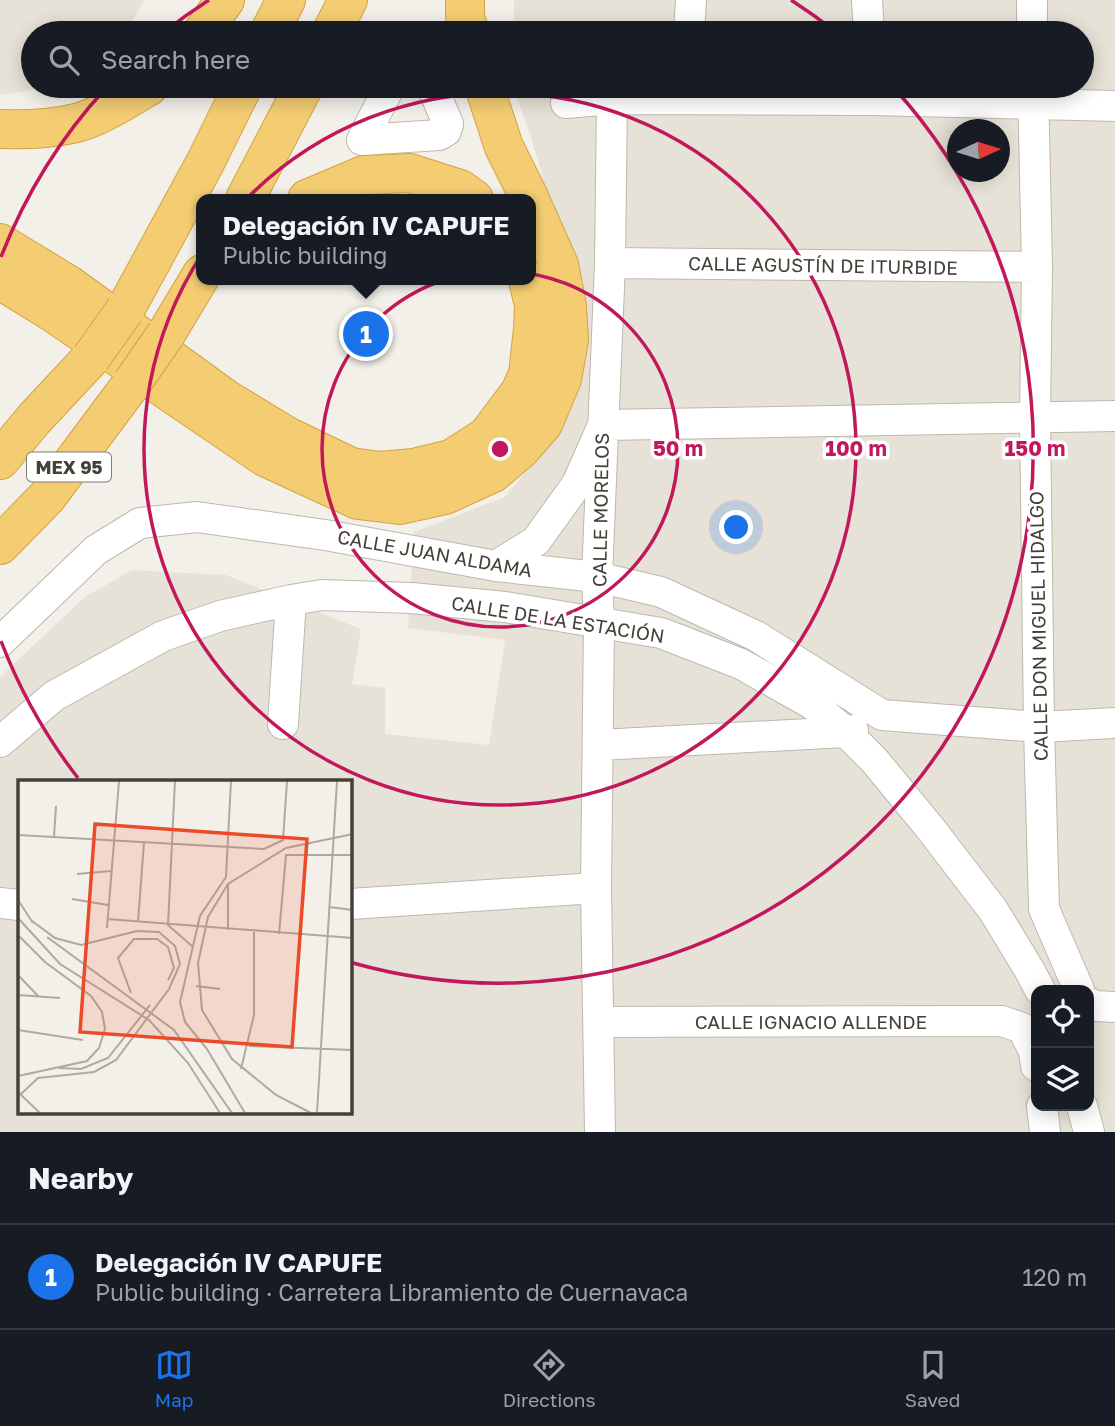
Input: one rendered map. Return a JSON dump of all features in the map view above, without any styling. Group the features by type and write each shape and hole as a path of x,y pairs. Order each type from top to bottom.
{"highway":[{"path":"210,21 225,0"},
{"path":"275,21 286,0"},
{"path":"337,21 348,0"},
{"path":"465,0 467,21"},
{"path":"0,129 27,130 78,123 129,98"},
{"name":"MEX 95","path":"0,460 91,358 125,310 237,98"},
{"path":"248,194 298,98"},
{"path":"488,98 504,148 527,194"},
{"path":"314,194 363,158 460,189 467,194"},
{"path":"0,280 52,312 265,457 358,500 400,505 445,495 493,473 520,450 543,424 562,379 569,340 567,306 559,265 536,213"},
{"path":"0,243 69,285 226,399 287,436 351,467 379,471 414,468 451,459 487,436 520,392 528,374 534,305 529,285"},
{"name":"MEX 95","path":"0,545 47,497 132,383 166,334 196,283"}],"street":[{"path":"690,21 691,0"},
{"path":"867,0 868,21"},
{"path":"1032,0 1032,21"},
{"path":"363,158 386,98"},
{"path":"363,158 446,131 448,124 443,98"},
{"path":"566,103 624,98"},
{"name":"CALLE DON MIGUEL HIDALGO","path":"1033,98 1037,268 1035,418 1039,727 1044,909 1077,985"},
{"path":"1060,98 1115,106"},
{"name":"CALLE MORELOS","path":"600,1132 596,888 599,622 597,577 610,263 612,99"},
{"name":"CALLE AGUSTÍN DE ITURBIDE","path":"610,263 1037,268"},
{"path":"496,566 536,541 577,484 603,425 1115,416"},
{"name":"CALLE JUAN ALDAMA","path":"0,642 96,550 140,523 197,517 325,535 496,566 597,577 662,592 756,636 882,715 1039,727 1115,723"},
{"path":"411,598 420,552"},
{"name":"CALLE DE LA ESTACIÓN","path":"0,742 54,696 163,636 220,616 291,600 322,595 411,598 505,607 661,633 741,664 812,704 846,732 874,760 985,900 1037,985"},
{"path":"284,724 291,600"},
{"path":"598,745 846,732 858,729 882,715"},
{"path":"352,904 596,888"},
{"path":"0,903 18,905"},
{"path":"1094,1005 1115,1007"},
{"name":"CALLE IGNACIO ALLENDE","path":"598,1022 1002,1021 1022,1028 1032,1048"},
{"path":"1043,1111 1045,1132"},
{"path":"1083,1111 1089,1132"}],"shaded area":[{"path":"0,0 145,0 132,21 21,21 21,92 0,95"},
{"path":"514,0 1115,0 1115,1132 0,1132 0,677 85,597 132,570 226,575 361,629 352,684 385,688 385,734 489,745 505,640 408,628 414,532 505,497 549,444 567,261 517,98 1094,98 1094,21 514,21"}],"place":[{"name":"Delegación IV CAPUFE","path":"366,334"}]}
